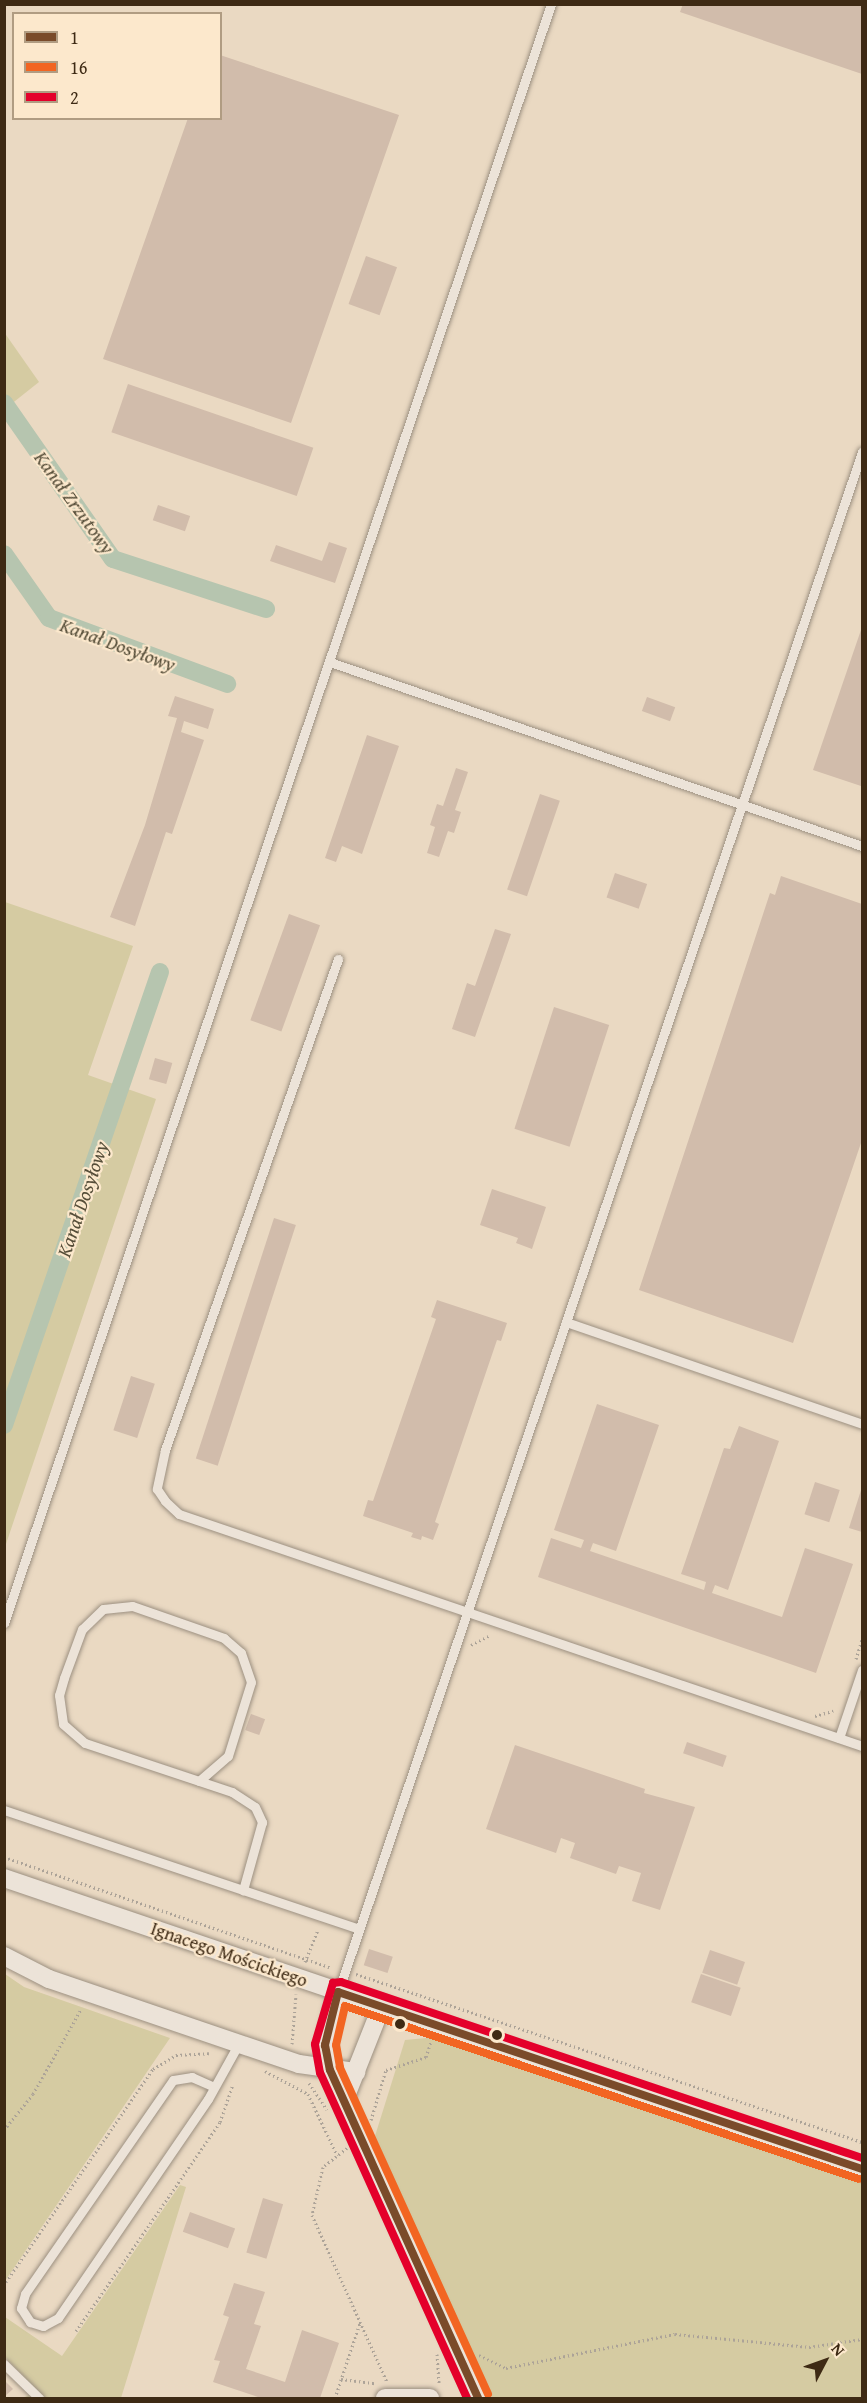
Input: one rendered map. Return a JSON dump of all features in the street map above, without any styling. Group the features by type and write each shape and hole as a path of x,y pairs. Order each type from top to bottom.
{"street":[{"name":"Ignacego Mościckiego","path":"4,1878 862,2169"},
{"path":"4,1956 32,1972 91,1992 236,2049 330,2070 356,2072"},
{"path":"338,1992 326,2044 330,2070 470,2396"},
{"path":"344,2101 382,2005"},
{"path":"387,2391 430,2398"}],"lane":[{"path":"4,1623 551,4"},
{"path":"338,1992 862,452"},
{"path":"330,663 862,846"},
{"path":"338,959 165,1450 157,1489 179,1514 862,1746"},
{"path":"566,1322 862,1424"},
{"path":"199,1781 228,1756 250,1682 241,1653 224,1638 132,1606 103,1609 82,1629 64,1678 59,1695 63,1724 85,1743 199,1781 232,1792 255,1807 262,1822 243,1890"},
{"path":"839,1738 862,1670"},
{"path":"4,1810 359,1929"},
{"path":"213,2086 192,2077 173,2080 25,2294 21,2308 30,2322 43,2326 58,2318 208,2099 213,2086 236,2049"},
{"path":"4,2364 39,2398"}],"path":[{"path":"4,1857 862,2142"},
{"path":"4,2130 33,2094 91,1992"},
{"path":"6,2282 153,2069 176,2055 236,2049"},
{"path":"263,2064 266,2074 308,2094 338,2156"},
{"path":"76,2331 220,2122 236,2076"},
{"path":"351,2144 323,2167 312,2216 360,2323 387,2391"},
{"path":"335,2398 360,2323"},
{"path":"470,2351 506,2368 675,2334 809,2347 862,2339"}],"shaded area":[{"path":"4,332 39,382 5,409 4,409"},
{"path":"5,902 133,946 88,1075 156,1099 5,1547"},
{"path":"5,1974 24,1987 170,2038 5,2281"},
{"path":"437,2037 862,2181 862,2398 492,2398 375,2136 405,2040"},
{"path":"180,2185 186,2187 121,2398 23,2398 37,2391 5,2357 5,2317 62,2356"}],"building":[{"path":"683,4 862,4 862,74 680,12"},
{"path":"222,56 399,115 291,423 103,359 187,120 222,120"},
{"path":"366,256 397,267 380,315 349,304"},
{"path":"128,384 313,448 297,496 111,432"},
{"path":"158,505 190,516 185,531 153,520"},
{"path":"329,542 347,548 335,583 270,561 276,545 322,561"},
{"path":"862,627 862,780 861,786 813,770"},
{"path":"175,696 214,709 208,729 184,721 181,732 204,740 172,834 166,832 135,926 110,917 145,825 177,718 168,716"},
{"path":"647,697 675,707 670,721 642,711"},
{"path":"367,735 399,746 362,854 342,846 336,862 325,858"},
{"path":"456,768 468,772 455,810 461,812 454,833 448,831 439,857 427,853 435,827 430,825 437,804 443,806"},
{"path":"540,794 560,801 527,896 507,889"},
{"path":"615,873 647,884 639,909 607,898"},
{"path":"781,876 862,904 862,1140 793,1343 639,1290 770,893 775,895"},
{"path":"289,914 320,925 281,1031 250,1020"},
{"path":"495,929 511,934 475,1037 452,1029 467,983 475,986"},
{"path":"554,1007 609,1025 570,1147 514,1129"},
{"path":"155,1058 172,1063 166,1084 149,1079"},
{"path":"492,1189 546,1207 532,1249 516,1243 518,1238 480,1225"},
{"path":"274,1218 296,1225 218,1466 196,1459"},
{"path":"437,1300 507,1323 501,1341 497,1340 435,1522 439,1524 433,1540 422,1536 421,1540 411,1537 413,1533 363,1516 368,1500 373,1501 436,1319 431,1317"},
{"path":"131,1376 155,1384 137,1438 113,1430"},
{"path":"597,1404 659,1425 616,1551 593,1543 590,1551 704,1590 706,1582 681,1574 724,1448 730,1449 739,1426 779,1441 728,1590 715,1585 712,1593 782,1617 805,1548 853,1564 816,1673 538,1577 551,1538 581,1548 584,1540 554,1530"},
{"path":"815,1482 840,1490 829,1522 804,1514"},
{"path":"862,1487 862,1532 849,1528"},
{"path":"251,1714 265,1719 259,1735 245,1730"},
{"path":"687,1742 727,1756 723,1767 683,1753"},
{"path":"515,1745 645,1789 644,1793 695,1807 660,1910 632,1901 641,1873 619,1866 616,1874 570,1858 575,1843 561,1838 556,1853 486,1829"},
{"path":"369,1949 393,1957 388,1973 364,1965"},
{"path":"710,1950 745,1962 737,1985 702,1973"},
{"path":"701,1974 741,1988 731,2016 691,2002"},
{"path":"263,2198 283,2204 266,2259 246,2253"},
{"path":"190,2212 235,2228 228,2248 183,2232"},
{"path":"234,2283 265,2292 254,2324 261,2326 246,2369 285,2382 302,2330 339,2343 320,2398 261,2398 213,2382 220,2361 214,2360 229,2317 223,2315"},
{"path":"4,2380 13,2389 4,2397"}],"waterway":[{"name":"Kanał Zrzutowy","path":"4,403 113,559 266,609"},
{"name":"Kanał Dosyłowy","path":"4,554 49,618 227,684"},
{"name":"Kanał Dosyłowy","path":"4,1425 160,972"}],"transit line":[{"name":"2","path":"467,2398 320,2073 315,2044 333,1983 341,1982 862,2158"},
{"name":"1","path":"338,1992 862,2169"},
{"name":"1","path":"338,1992 325,2045 330,2070 478,2398"},
{"name":"16","path":"488,2394 340,2067 336,2045 345,2006 859,2179"}]}
